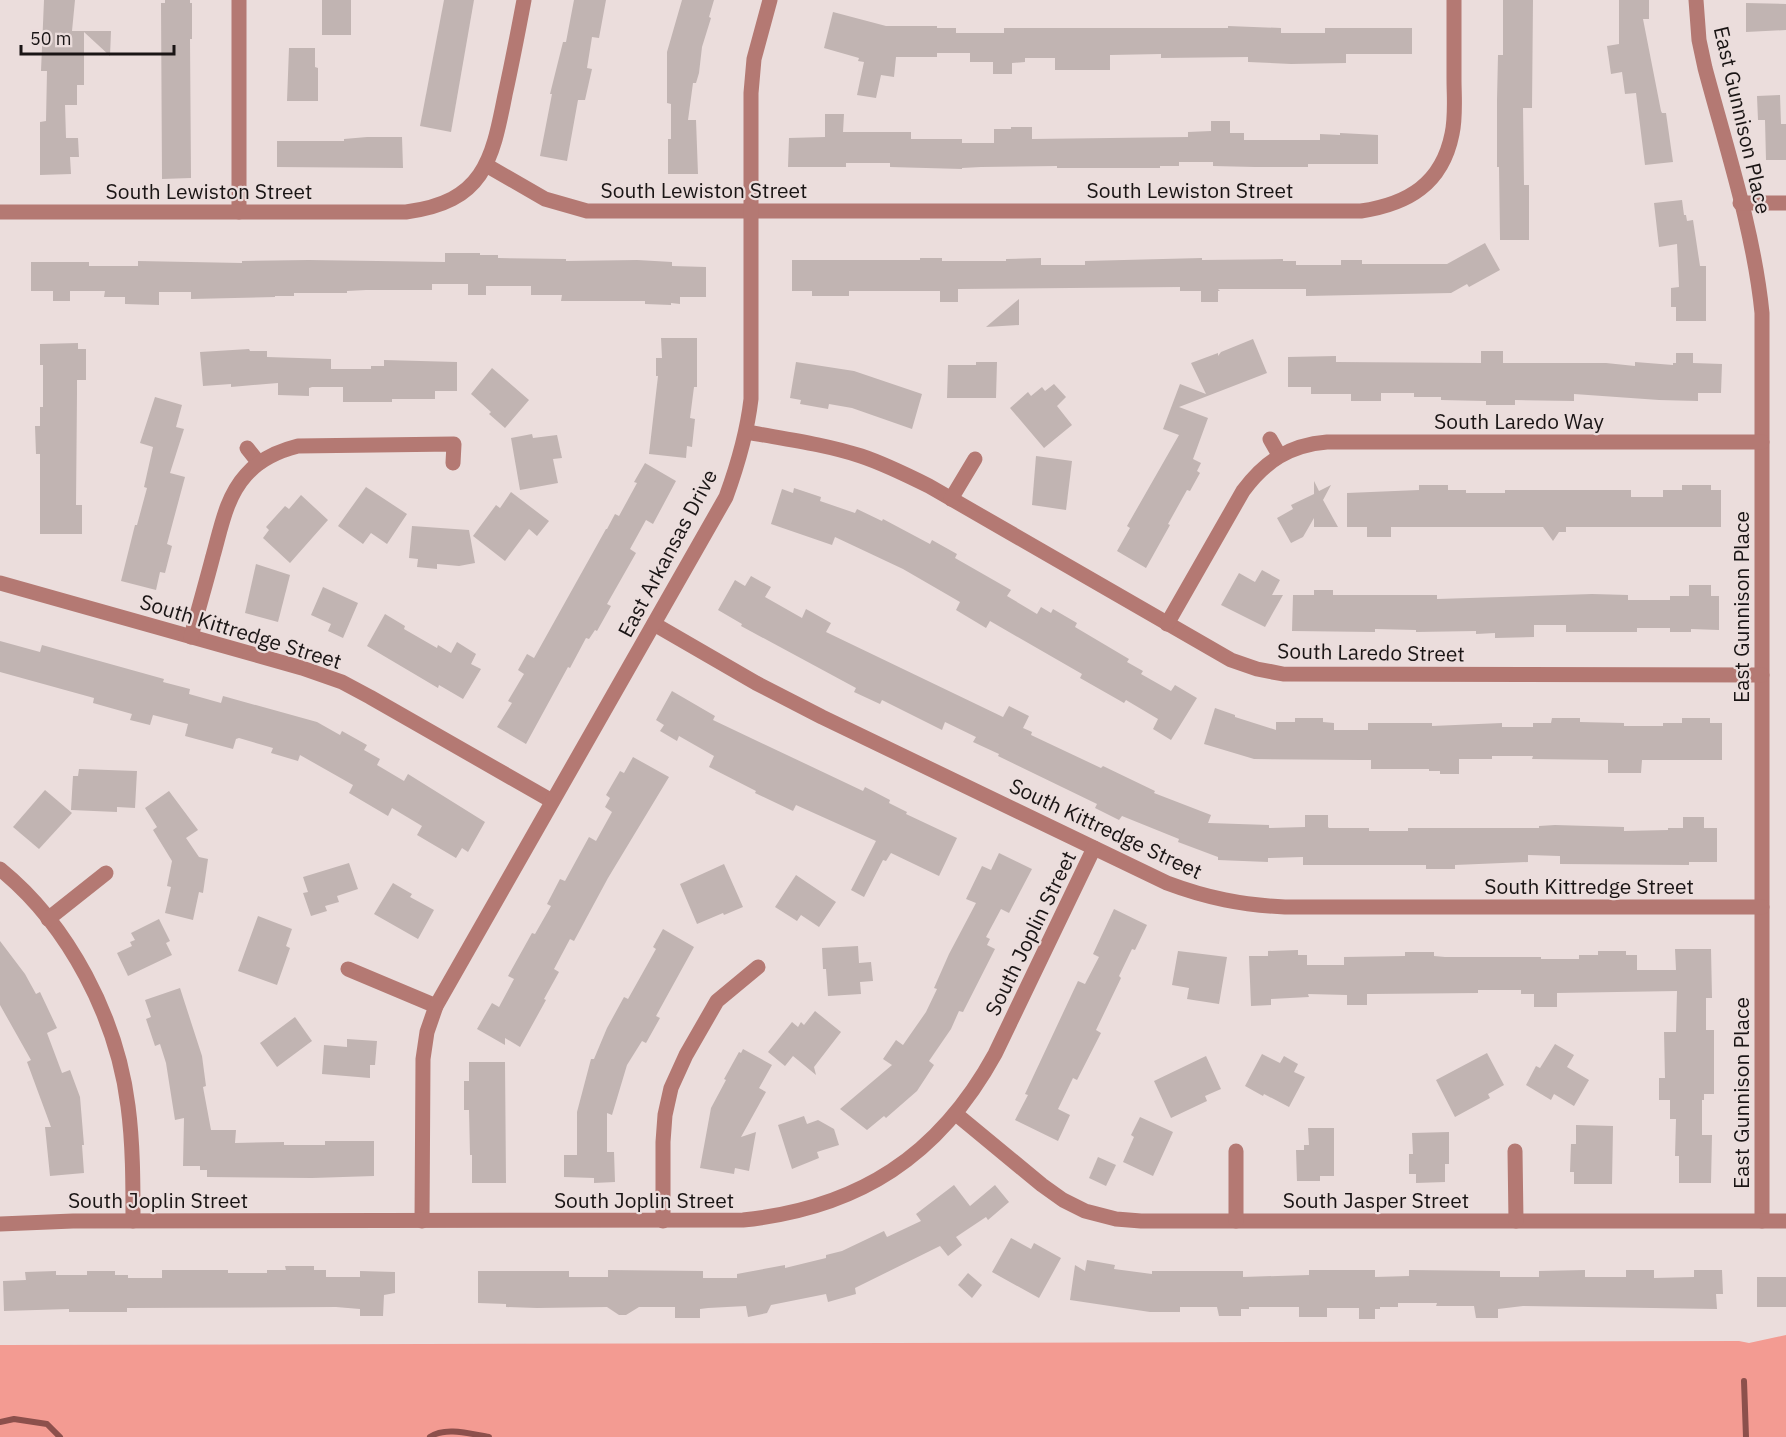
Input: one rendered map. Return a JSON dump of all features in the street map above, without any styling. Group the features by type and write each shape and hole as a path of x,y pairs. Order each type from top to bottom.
{"street":[{"path":"239,0 239,212"},
{"path":"486,165 497,136 524,0"},
{"name":"East Arkansas Drive","path":"422,1221 423,1059 427,1032 436,1006 726,497 740,459 747,432 751,399 751,93 754,60 770,0"},
{"name":"South Lewiston Street","path":"0,212 406,212 429,209 452,200 468,188 486,165 545,199 587,210 1361,210 1385,207 1432,188 1453,132 1454,0"},
{"name":"East Gunnison Place","path":"1696,0 1705,68 1753,251 1762,313 1762,1221"},
{"path":"1740,203 1786,203"},
{"name":"South Laredo Street","path":"747,432 813,444 861,456 896,469 1231,660 1257,669 1283,674 1762,675"},
{"path":"1270,439 1279,455"},
{"name":"South Laredo Way","path":"1167,624 1255,474 1279,455 1297,447 1327,442 1762,442"},
{"path":"190,637 225,512 235,489 246,474 259,463 279,451 298,446 454,444 453,463"},
{"path":"248,448 259,463"},
{"path":"951,499 975,459"},
{"name":"South Kittredge Street","path":"0,583 302,668 342,682 552,801"},
{"name":"South Kittredge Street","path":"654,624 756,683 822,717 1167,884 1197,894 1244,905 1285,907 1762,907"},
{"name":"South Joplin Street","path":"0,1224 133,1221 743,1220 805,1211 862,1189 898,1167 938,1134 956,1114 983,1076 995,1054 1094,848"},
{"path":"0,869 48,919 69,949 90,985 106,1023 120,1063 128,1104 133,1145 133,1221"},
{"path":"48,919 106,873"},
{"path":"663,1221 663,1142 665,1114 671,1088 686,1055 717,1001 758,968"},
{"path":"348,969 436,1006"},
{"name":"South Jasper Street","path":"956,1114 1063,1200 1085,1211 1116,1219 1141,1221 1786,1221"},
{"path":"1236,1151 1236,1221"},
{"path":"1515,1151 1516,1221"}],"shaded area":[{"path":"1786,1335 1786,1437 0,1437 0,1345 1739,1341 1749,1343"}],"building":[{"path":"44,0 75,0 72,31 111,31 110,56 84,32 84,85 77,85 77,105 65,105 66,138 78,138 79,157 70,157 71,174 40,175 40,122 46,121 47,71 41,71"},
{"path":"165,0 190,0 192,3 191,178 162,179 161,3 165,3"},
{"path":"322,0 351,0 351,35 322,35"},
{"path":"444,0 474,0 451,132 420,126"},
{"path":"574,0 606,0 599,38 592,37 587,68 592,69 585,100 578,100 567,161 540,156 552,94 550,94 563,42 566,42"},
{"path":"682,0 714,0 702,47 699,73 696,83 693,83 688,120 696,120 698,174 668,174 671,104 667,103 667,52"},
{"path":"1503,0 1533,0 1532,108 1523,108 1524,185 1529,185 1529,240 1500,240 1497,100 1498,55 1503,55"},
{"path":"1619,0 1649,0 1649,19 1643,19 1661,111 1666,113 1673,162 1645,165 1636,93 1625,94 1622,72 1611,74 1607,46 1619,44"},
{"path":"1746,3 1786,4 1786,30 1746,32"},
{"path":"833,12 886,26 956,28 956,33 1004,33 1004,28 1228,28 1228,26 1281,28 1281,33 1325,33 1325,28 1412,28 1412,54 1346,54 1346,63 1291,64 1248,62 1248,57 1161,58 1161,54 1110,55 1110,70 1055,70 1055,58 1025,58 1025,62 1012,63 1012,74 993,74 993,62 970,62 970,53 937,53 937,57 896,57 894,77 881,75 876,98 857,95 864,62 858,61 859,58 824,48"},
{"path":"289,48 315,48 315,67 318,68 318,101 287,101"},
{"path":"1780,95 1781,124 1786,124 1786,160 1766,160 1765,120 1758,120 1757,96"},
{"path":"825,114 844,114 843,132 911,132 911,139 962,139 962,143 994,143 994,129 1011,129 1011,127 1032,127 1032,139 1188,137 1188,132 1211,131 1211,121 1230,121 1230,133 1244,133 1244,140 1320,140 1320,134 1340,135 1340,133 1378,135 1378,164 1255,167 1213,166 1213,162 1179,162 1179,166 1160,166 1160,168 1057,168 1057,166 962,169 890,167 890,163 846,163 846,167 788,167 789,138 825,137"},
{"path":"402,137 403,168 277,167 277,141 344,141 344,139"},
{"path":"1682,200 1687,221 1693,220 1700,266 1706,266 1706,321 1676,321 1676,307 1671,307 1671,288 1679,287 1677,244 1659,247 1654,203"},
{"path":"1485,243 1500,270 1469,287 1467,284 1451,293 1306,296 1306,289 1218,289 1220,291 1218,291 1218,302 1201,302 1201,291 1180,291 1180,287 958,289 958,302 940,302 940,291 849,291 849,296 812,296 812,291 792,291 792,260 942,258 942,261 1006,261 1006,259 1041,258 1041,265 1085,265 1085,261 1202,258 1202,260 1283,259 1283,261 1296,261 1296,265 1341,265 1341,260 1362,260 1362,264 1447,264"},
{"path":"445,253 480,253 480,255 498,255 498,258 566,259 566,261 637,260 672,262 672,266 706,267 706,297 680,297 680,304 671,303 671,305 645,304 645,301 561,301 562,295 531,295 531,286 486,286 486,295 468,295 468,284 432,284 432,290 294,293 294,296 275,297 191,299 191,292 159,292 159,305 125,304 125,297 104,297 105,291 70,291 70,301 53,301 53,291 31,291 31,262 89,262 89,266 138,266 138,261 445,262"},
{"path":"1019,299 1019,325 986,327"},
{"path":"661,338 697,338 697,387 694,387 690,418 695,419 692,447 687,446 686,458 649,454 658,376 656,376 656,358 662,358"},
{"path":"1253,339 1267,373 1179,407 1208,418 1193,459 1201,463 1197,471 1200,473 1190,491 1187,490 1146,568 1117,551 1130,528 1127,526 1179,435 1163,429 1180,384 1206,394 1191,363 1218,353 1218,356 1221,352"},
{"path":"78,343 78,349 86,349 86,380 77,380 76,505 82,505 82,534 40,534 40,454 36,454 35,426 40,426 40,407 43,407 43,365 40,365 40,344"},
{"path":"249,349 250,351 267,351 267,357 331,359 331,369 371,369 371,366 384,366 384,360 457,362 457,391 435,391 435,399 343,402 343,387 312,387 309,388 309,396 278,395 278,383 231,387 231,384 203,386 200,352"},
{"path":"1481,351 1503,351 1503,363 1606,363 1635,366 1635,362 1673,365 1676,363 1676,353 1693,353 1693,363 1722,364 1721,393 1698,393 1698,401 1574,394 1574,401 1515,400 1515,405 1486,405 1486,401 1414,397 1414,393 1381,393 1381,401 1351,401 1351,394 1311,394 1311,387 1288,387 1288,357 1336,356 1336,362 1481,363"},
{"path":"796,362 854,371 922,394 912,429 852,408 829,404 828,409 800,404 801,400 790,398"},
{"path":"976,362 997,362 996,398 947,398 948,365 976,365"},
{"path":"492,368 529,400 505,428 471,394"},
{"path":"1054,384 1066,397 1057,406 1072,425 1044,448 1010,408 1028,392 1031,396 1042,387 1045,391"},
{"path":"155,397 182,405 176,427 184,429 170,473 185,477 167,544 172,546 165,573 160,572 156,590 121,581 147,488 144,487 153,447 140,443"},
{"path":"532,434 533,438 557,435 562,458 553,459 558,483 520,490 511,438"},
{"path":"1036,456 1072,461 1066,510 1032,505"},
{"path":"645,463 676,481 653,524 646,520 630,549 636,553 607,604 611,606 597,631 595,630 589,639 586,638 570,668 568,667 526,744 497,727 512,703 508,701 524,674 518,670 527,654 534,658 606,529 615,514 619,516"},
{"path":"1314,481 1319,491 1331,485 1323,500 1338,527 1314,527 1314,518 1303,537 1291,543 1277,518 1293,509 1291,505 1314,494"},
{"path":"1419,485 1448,485 1448,490 1466,490 1466,493 1505,493 1505,490 1631,490 1631,497 1663,497 1663,490 1682,490 1682,485 1711,485 1711,490 1721,490 1721,527 1566,527 1566,532 1559,532 1553,541 1543,527 1391,527 1391,537 1367,537 1367,527 1347,527 1347,493 1419,490"},
{"path":"366,487 407,514 387,544 371,533 363,544 338,526"},
{"path":"794,488 821,497 820,501 855,513 857,509 882,521 883,519 930,544 932,540 957,554 955,558 1011,590 1007,596 1037,614 1041,607 1051,613 1053,609 1077,623 1075,627 1129,659 1127,662 1143,671 1141,674 1171,691 1175,685 1197,698 1171,740 1153,729 1158,719 1126,700 1124,703 1080,678 1082,674 990,621 986,628 956,610 960,602 903,569 835,537 832,545 771,524 782,489 793,493"},
{"path":"511,492 549,521 537,536 529,529 505,561 473,536 496,505 500,508"},
{"path":"301,495 328,520 290,563 263,538 269,530 266,527 285,506 289,509"},
{"path":"412,526 469,530 475,563 459,566 437,564 437,569 417,567 418,559 409,558"},
{"path":"256,564 290,575 278,622 245,613"},
{"path":"1262,570 1280,580 1272,595 1283,595 1265,627 1221,605 1239,573 1255,582"},
{"path":"751,576 771,587 765,597 802,618 806,609 831,623 826,632 1003,717 1009,706 1029,716 1023,728 1032,732 1031,735 1101,768 1103,766 1155,791 1154,793 1211,815 1208,823 1269,825 1269,828 1305,827 1305,815 1328,815 1329,828 1369,828 1369,831 1408,831 1408,828 1539,828 1539,826 1555,825 1624,827 1624,831 1683,828 1683,817 1704,817 1704,828 1717,828 1717,862 1689,862 1689,865 1560,864 1560,856 1528,855 1528,862 1455,865 1455,869 1426,869 1426,865 1303,865 1303,857 1268,858 1268,862 1218,860 1218,857 1178,842 1179,839 1122,816 1119,820 1095,808 1097,804 998,756 999,754 973,742 976,737 945,722 942,730 882,700 880,704 854,692 856,688 741,626 742,624 718,610 735,580 745,586"},
{"path":"1689,585 1711,585 1711,596 1719,596 1719,630 1691,629 1691,632 1670,632 1670,628 1637,628 1637,632 1566,632 1566,625 1534,625 1534,637 1495,638 1495,633 1476,634 1476,631 1416,632 1416,630 1375,629 1375,632 1292,631 1293,595 1314,595 1314,590 1333,590 1333,595 1437,595 1437,599 1592,594 1628,595 1628,600 1670,600 1670,596 1689,596"},
{"path":"323,587 358,603 343,638 328,631 331,624 311,615"},
{"path":"385,614 405,626 404,629 437,648 438,645 451,653 457,642 476,654 471,664 481,669 463,699 439,685 438,688 367,646"},
{"path":"0,641 40,652 42,645 164,679 163,682 190,689 189,694 221,703 223,696 317,722 340,735 342,731 367,745 364,750 380,759 377,765 404,781 408,774 485,822 468,852 462,848 456,858 417,835 422,826 392,808 388,816 349,793 353,785 300,755 298,761 271,753 273,748 239,738 236,739 233,749 185,736 188,724 153,715 150,725 130,720 132,714 93,703 94,698 0,672"},
{"path":"672,691 715,716 713,720 863,791 865,787 890,800 889,803 907,812 906,814 957,838 939,876 891,853 886,861 883,860 864,897 851,890 876,841 796,805 793,811 755,793 756,791 709,767 714,756 679,736 677,741 660,731 664,725 656,720"},
{"path":"1215,708 1276,730 1276,722 1295,722 1295,718 1323,718 1323,722 1334,723 1334,730 1368,730 1368,723 1432,723 1432,726 1502,723 1502,727 1533,727 1533,723 1551,723 1552,718 1580,718 1580,722 1624,723 1624,726 1663,726 1663,723 1682,723 1682,718 1710,718 1710,723 1722,723 1722,760 1642,760 1641,773 1608,773 1608,760 1492,756 1492,759 1459,759 1459,774 1440,774 1440,771 1429,771 1429,769 1371,769 1371,760 1254,759 1204,744"},
{"path":"633,757 669,777 608,878 574,941 570,939 554,969 559,972 520,1047 505,1038 505,1045 477,1029 492,1003 499,1007 514,979 508,976 532,933 535,934 551,906 547,904 560,879 565,881 589,837 596,841 612,812 605,807 610,798 606,795 620,771 624,773"},
{"path":"79,769 137,771 135,808 117,807 117,812 71,810 73,776 78,776"},
{"path":"45,790 72,813 39,849 13,827"},
{"path":"169,791 198,830 186,838 199,857 208,859 203,893 199,892 193,920 165,913 171,887 167,886 172,861 153,830 157,827 145,808"},
{"path":"999,853 1032,869 1009,913 1001,909 986,937 990,939 987,945 995,949 963,1012 959,1011 951,1029 929,1061 934,1065 917,1091 886,1118 884,1116 867,1130 840,1109 892,1065 883,1059 896,1040 903,1045 926,1012 949,954 976,903 966,899 982,866 991,870"},
{"path":"349,863 358,889 337,896 339,902 325,906 327,911 311,916 303,893 308,892 303,877"},
{"path":"724,864 743,907 697,924 680,884"},
{"path":"796,875 836,902 819,927 801,915 797,921 775,907"},
{"path":"393,883 412,894 410,897 434,910 418,939 374,914"},
{"path":"1114,909 1147,925 1135,950 1132,949 1096,1030 1101,1033 1077,1080 1073,1078 1058,1109 1070,1115 1058,1141 1015,1120 1078,981 1085,984 1099,957 1093,954"},
{"path":"258,916 292,929 286,946 290,948 277,985 238,971"},
{"path":"159,919 170,941 166,943 172,955 128,976 117,953 132,946 130,942 135,940 131,933"},
{"path":"663,929 694,947 656,1016 660,1018 646,1043 642,1041 627,1065 612,1115 607,1113 607,1152 614,1152 615,1182 594,1183 594,1178 564,1177 564,1155 577,1155 577,1112 591,1059 594,1059 607,1028 624,997 628,999 656,949 653,947"},
{"path":"0,941 25,974 36,994 40,992 57,1028 47,1033 62,1073 70,1070 80,1097 84,1173 50,1176 45,1127 51,1127 27,1062 31,1060 0,1005"},
{"path":"858,946 859,963 871,962 873,981 860,982 861,994 828,996 822,948"},
{"path":"1675,949 1711,949 1712,998 1706,998 1706,1030 1714,1030 1714,1094 1704,1094 1704,1100 1702,1100 1702,1135 1712,1135 1711,1183 1679,1183 1679,1156 1675,1156 1676,1119 1670,1119 1670,1100 1659,1100 1659,1078 1665,1078 1664,1032 1676,1032 1677,991 1557,993 1557,1007 1534,1007 1534,994 1521,994 1521,990 1478,990 1478,993 1367,994 1367,1005 1347,1005 1347,995 1308,994 1309,997 1271,999 1271,1005 1251,1006 1249,956 1268,956 1268,951 1298,950 1298,955 1307,955 1307,965 1344,965 1344,957 1405,956 1405,952 1434,952 1434,956 1445,957 1579,959 1579,955 1598,955 1598,951 1626,951 1626,955 1637,955 1637,970 1676,970"},
{"path":"1178,951 1227,957 1219,1004 1187,999 1189,988 1172,985"},
{"path":"180,988 202,1056 206,1086 203,1087 211,1130 236,1130 235,1143 284,1142 284,1145 325,1145 325,1141 374,1141 374,1176 207,1177 207,1170 200,1170 200,1166 183,1166 184,1118 175,1120 166,1063 160,1044 155,1046 146,1019 151,1017 145,1000"},
{"path":"815,1011 841,1032 814,1067 816,1075 793,1056 785,1066 768,1052 792,1022 798,1027 801,1022 804,1025"},
{"path":"295,1017 312,1041 277,1067 260,1043"},
{"path":"347,1039 377,1041 375,1065 370,1065 370,1078 322,1074 324,1045 347,1047"},
{"path":"1555,1044 1574,1055 1567,1067 1589,1080 1574,1106 1554,1094 1551,1100 1526,1085 1536,1066 1540,1068"},
{"path":"743,1049 772,1065 759,1088 766,1092 741,1137 756,1132 749,1171 735,1168 734,1174 700,1168 711,1108 726,1080 724,1079"},
{"path":"1487,1053 1504,1085 1488,1094 1490,1098 1455,1117 1436,1080"},
{"path":"1262,1054 1280,1063 1284,1056 1298,1064 1294,1072 1305,1077 1289,1107 1245,1086"},
{"path":"1206,1056 1221,1089 1205,1096 1207,1101 1171,1118 1154,1081"},
{"path":"469,1062 505,1062 506,1183 472,1183 469,1110 464,1110 464,1081 469,1081"},
{"path":"804,1116 807,1124 818,1120 834,1129 839,1145 817,1152 819,1158 792,1169 778,1125"},
{"path":"1140,1117 1173,1132 1153,1176 1123,1162 1134,1137 1131,1135"},
{"path":"1576,1125 1613,1126 1612,1184 1574,1184 1574,1172 1570,1172 1571,1144 1576,1144"},
{"path":"1308,1128 1334,1128 1334,1176 1320,1176 1320,1181 1297,1181 1296,1150 1304,1150 1304,1145 1309,1145"},
{"path":"1449,1132 1449,1164 1445,1164 1445,1182 1416,1183 1416,1174 1409,1174 1409,1154 1413,1154 1412,1133"},
{"path":"1098,1157 1116,1165 1106,1186 1089,1178"},
{"path":"954,1185 970,1206 995,1185 1009,1202 988,1220 986,1217 956,1237 962,1245 948,1256 940,1246 855,1288 856,1294 828,1302 826,1294 771,1305 767,1313 748,1317 746,1306 700,1309 700,1318 675,1318 675,1307 639,1307 626,1315 619,1315 607,1307 537,1308 478,1303 478,1271 569,1271 569,1277 608,1277 608,1270 703,1271 703,1278 737,1278 737,1274 785,1265 785,1268 826,1258 826,1255 842,1251 884,1231 887,1237 921,1221 916,1214"},
{"path":"1011,1238 1031,1249 1034,1243 1061,1258 1039,1298 992,1272"},
{"path":"1087,1260 1115,1265 1114,1269 1152,1274 1152,1271 1243,1271 1243,1277 1309,1275 1309,1270 1375,1270 1375,1277 1409,1276 1409,1270 1500,1271 1500,1277 1539,1277 1539,1271 1585,1270 1585,1277 1626,1277 1626,1270 1654,1270 1654,1278 1694,1277 1694,1270 1722,1270 1723,1294 1716,1294 1717,1309 1523,1306 1498,1309 1498,1318 1476,1318 1474,1306 1398,1303 1398,1307 1375,1309 1375,1319 1359,1319 1359,1308 1327,1308 1327,1317 1299,1317 1299,1307 1249,1307 1249,1309 1241,1309 1241,1316 1219,1316 1217,1307 1180,1307 1180,1312 1150,1312 1070,1300 1075,1265 1085,1271"},
{"path":"285,1266 314,1266 314,1270 326,1270 326,1277 360,1277 360,1271 395,1272 395,1293 384,1295 383,1316 360,1316 360,1309 336,1307 127,1308 127,1312 69,1312 69,1309 4,1311 3,1281 26,1280 25,1272 56,1271 56,1275 87,1275 87,1271 115,1271 115,1275 128,1275 128,1278 162,1278 162,1270 228,1270 228,1273 267,1273 267,1270 286,1270"},
{"path":"968,1273 982,1285 972,1298 958,1285"},
{"path":"1757,1277 1786,1277 1786,1307 1757,1307"}],"waterway":[{"path":"1744,1381 1746,1437"},
{"path":"0,1422 14,1419 47,1424 60,1437"},
{"path":"430,1437 451,1431 489,1437"}]}
